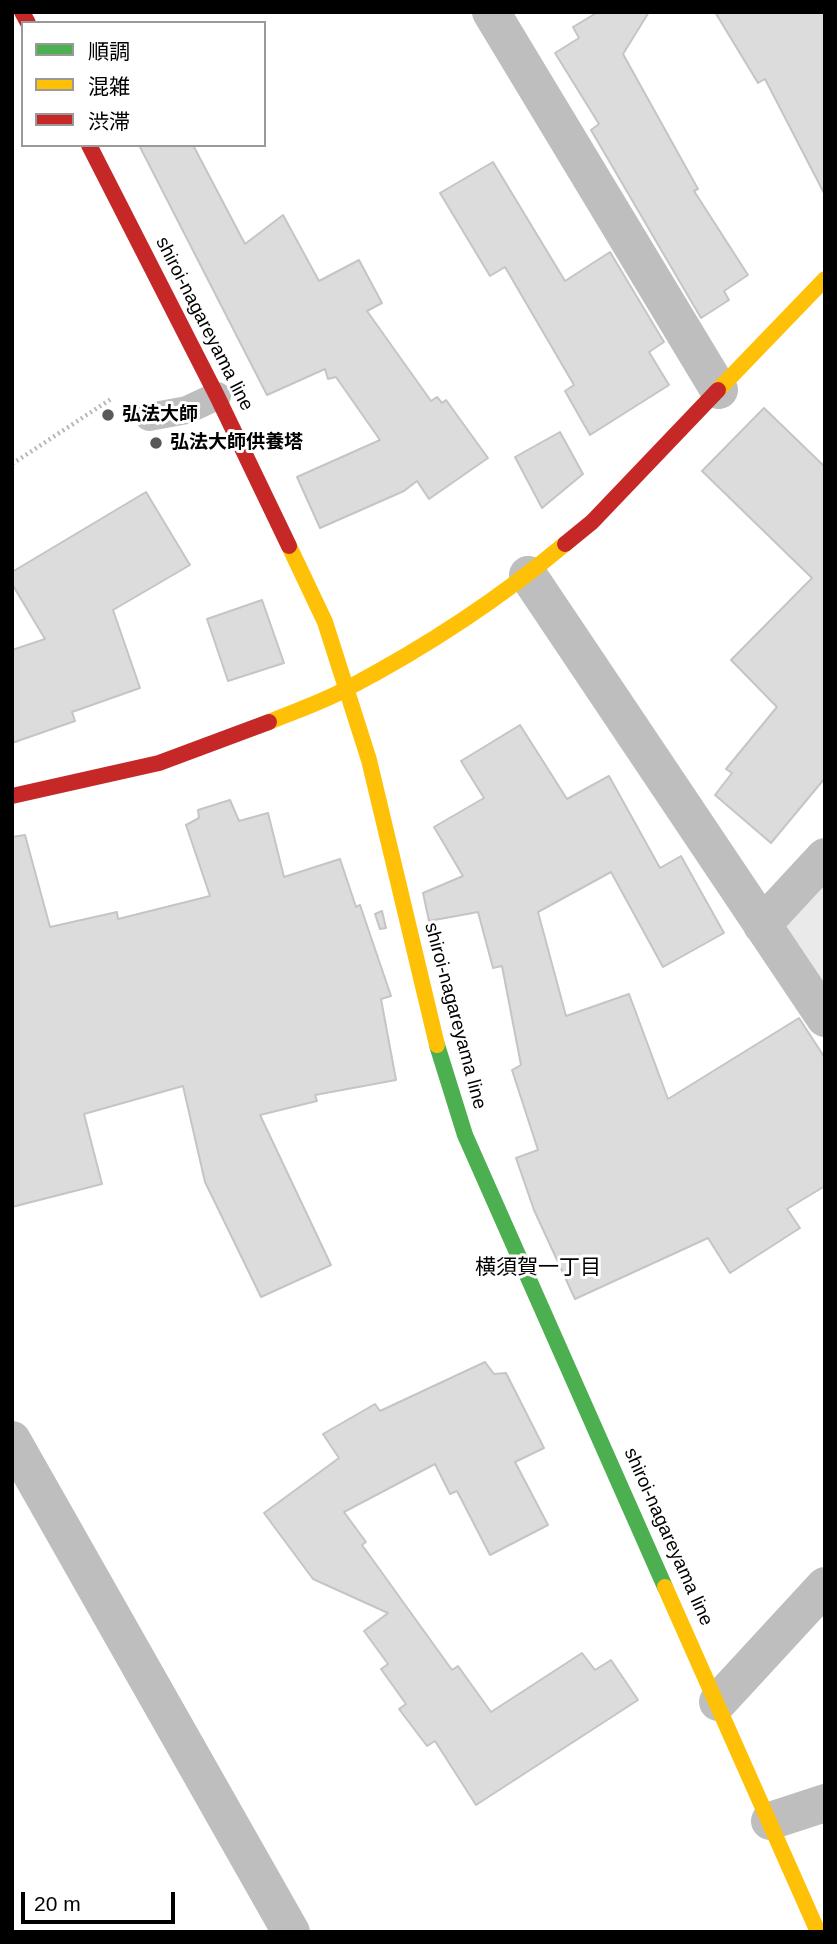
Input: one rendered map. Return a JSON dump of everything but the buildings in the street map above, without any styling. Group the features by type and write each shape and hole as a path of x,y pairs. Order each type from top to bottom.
{"main road":[{"name":"shiroi-nagareyama line","path":"90,147 217,396 325,622 369,760 435,1039 465,1135 818,1932"},
{"path":"12,796 159,763 247,732 346,689 440,633 528,575 592,522 825,279"}],"street":[{"path":"491,12 719,390"},
{"path":"528,575 825,1018"},
{"path":"762,925 825,857"},
{"path":"12,1440 291,1932"},
{"path":"718,1702 825,1586"},
{"path":"770,1821 825,1803"}],"lane":[{"path":"149,417 187,410 217,396"}],"path":[{"path":"12,464 113,398"}],"shaded area":[{"path":"825,879 825,989 780,926"}],"traffic: fast":[{"path":"437,1045 465,1135 665,1587"}],"traffic: slow":[{"path":"718,390 825,279"},
{"path":"269,722 338,693 405,656 460,622 565,544"},
{"path":"289,546 325,622 369,760 437,1045"},
{"path":"665,1587 818,1932"}],"traffic: jam":[{"path":"22,12 27,21"},
{"path":"90,147 217,396 289,546"},
{"path":"565,544 592,522 718,390"},
{"path":"12,796 159,763 269,722"}],"place":[{"name":"弘法大師","path":"108,415"},
{"name":"弘法大師供養塔","path":"156,443"}],"district":[{"name":"横須賀一丁目","path":"538,1268"}]}
